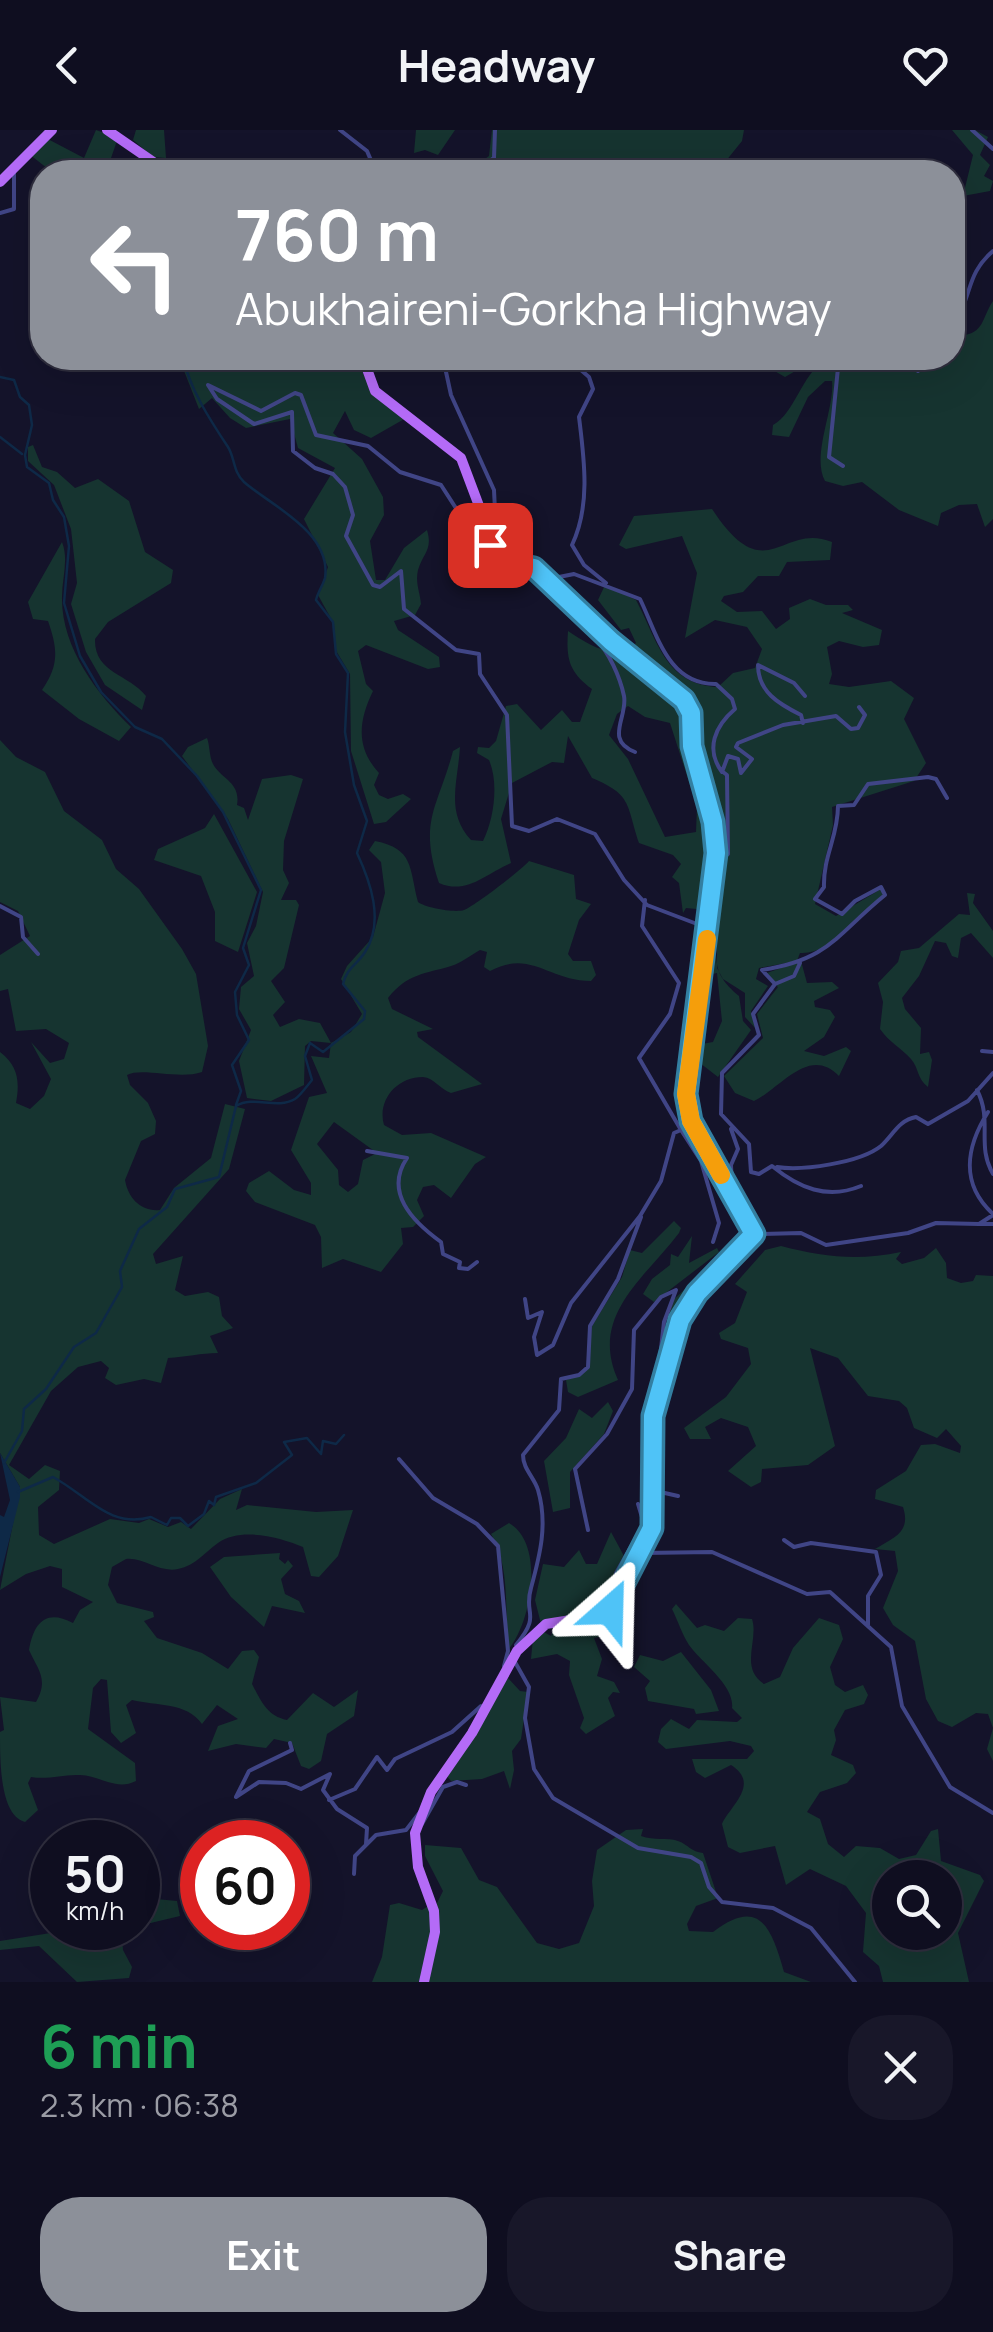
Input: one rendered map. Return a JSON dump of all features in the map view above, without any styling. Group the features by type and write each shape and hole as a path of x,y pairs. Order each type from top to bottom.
{"main road":[{"path":"0,182 52,130"},
{"path":"107,130 151,160"},
{"path":"367,370 375,392 461,458 490,545 504,562 534,568 688,706 692,746 713,822 716,863 686,1094 691,1121 754,1234 688,1305 658,1393 652,1425 650,1536 617,1596 606,1613 546,1624 514,1654 493,1697 438,1776 417,1824 416,1860 432,1900 435,1932 424,1982"}],"street":[{"path":"340,130 366,151 370,160"},
{"path":"491,160 495,130"},
{"path":"972,130 993,149"},
{"path":"0,214 15,206 14,170"},
{"path":"965,307 974,269 993,250"},
{"path":"445,370 451,396 494,490 496,531 520,564"},
{"path":"580,370 593,388 579,417 585,439 582,454 586,475 579,533 572,544 584,565 606,583 640,600 669,662 703,684 716,684 736,704 716,731 714,761 727,775 730,838 728,854 716,863"},
{"path":"837,370 828,442 830,457 843,466"},
{"path":"490,545 464,531 460,516 440,485 400,472 368,446 316,435 301,395 295,393 262,411 208,385 217,399 254,424 292,412 293,451 315,468 333,474 344,486 353,515 346,536 373,585 380,587 401,572 404,609 456,650 479,654 480,674 507,715 512,826 529,831 557,819 595,834 624,880 655,910 697,924 706,948"},
{"path":"549,581 574,574 597,585 606,583"},
{"path":"601,631 595,638 607,652 624,696 617,732 624,746 635,752"},
{"path":"803,723 801,715 775,703 759,679 758,665 794,683 805,696"},
{"path":"722,772 728,756 738,759 742,773 751,765 752,759 736,747 738,742 783,725 836,716 851,729 858,728 865,714 859,707"},
{"path":"775,984 762,970 801,961 830,948 885,895 881,888 874,889 842,914 815,899 824,887 823,870 840,821 838,806 854,805 868,784 922,777 936,778 947,798"},
{"path":"645,900 642,926 679,983 670,1014 638,1058 701,1161 705,1188 720,1224 713,1242"},
{"path":"0,906 20,917 22,936 38,954"},
{"path":"731,1191 731,1165 738,1149 718,1106 722,1073 759,1035 754,1014 775,984 794,976 801,961"},
{"path":"982,1051 993,1052"},
{"path":"730,1128 749,1144 752,1172 804,1163 822,1168 879,1148 906,1120 916,1117 928,1124 968,1101 993,1073"},
{"path":"977,1090 988,1112 983,1154 993,1174"},
{"path":"979,1224 993,1214 974,1195 969,1181 973,1140 988,1112"},
{"path":"524,1299 528,1318 540,1311 543,1315 535,1329 536,1355 553,1345 571,1304 642,1212 661,1181 674,1133 691,1121"},
{"path":"366,1151 407,1158 399,1173 400,1200 418,1224 441,1242 444,1254 460,1262 458,1268 468,1269 477,1262"},
{"path":"772,1166 806,1189 840,1192 862,1186"},
{"path":"642,1212 618,1279 590,1326 588,1367 579,1375 561,1379 559,1410 523,1455 537,1485 544,1530 530,1592 534,1617 514,1654 529,1686 525,1718 534,1769 553,1798 638,1848 701,1863 709,1887 722,1902 774,1908 811,1928 855,1982"},
{"path":"754,1234 801,1233 826,1245 908,1234 931,1224 993,1224"},
{"path":"588,1530 575,1470 607,1434 632,1389 634,1330 661,1297 676,1290 664,1322 658,1393"},
{"path":"399,1459 433,1498 477,1524 498,1546 508,1652 504,1675"},
{"path":"653,1494 658,1490 678,1496"},
{"path":"617,1596 616,1573 644,1524 638,1504"},
{"path":"784,1540 794,1546 811,1544 876,1552 881,1574 868,1596 868,1625"},
{"path":"637,1556 646,1552 712,1552 808,1594 830,1592 892,1646 902,1706 950,1787 969,1802 993,1812"},
{"path":"328,1800 355,1789 377,1757 386,1770 395,1759 452,1732 493,1697"},
{"path":"290,1744 292,1750 249,1771 236,1797 258,1782 307,1788 326,1773 330,1777 323,1790 328,1800 367,1828 366,1844"},
{"path":"417,1824 426,1821 446,1784 466,1785"},
{"path":"354,1874 355,1856 366,1844 376,1836 406,1830 424,1809"}],"green space":[{"path":"96,130 118,138 112,160 37,160 29,154 44,137 84,158"},
{"path":"136,130 164,130 166,158 153,157 133,140"},
{"path":"416,130 455,130 438,155 425,150 414,153"},
{"path":"492,130 744,130 742,141 727,160 484,160 489,156"},
{"path":"952,130 975,130 988,137 980,155 990,165 984,176 993,181 990,191 965,196 965,188 973,155"},
{"path":"993,301 993,519 985,527 977,504 959,505 941,513 938,526 899,510 862,482 843,486 825,481 821,459 832,381 825,381 808,397 789,437 772,435 773,425 787,412 814,370 965,370 965,335 981,324"},
{"path":"184,370 362,370 372,392 406,418 371,438 354,430 345,411 333,433 362,459 383,497 384,515 370,541 376,580 385,580 404,548 427,530 429,537 417,575 421,604 415,615 394,621 398,630 439,657 440,667 428,669 366,645 358,651 366,684 373,691 364,713 362,734 366,754 379,773 374,785 379,795 388,799 403,794 411,799 386,822 374,824 351,751 350,674 335,649 334,624 318,595 328,567 304,519 335,468 298,448 290,419 246,428 230,418 212,398 199,409"},
{"path":"773,370 797,370 785,377"},
{"path":"33,445 42,467 57,472 75,488 98,479 129,501 145,552 173,570 171,583 108,622 95,639 96,650 106,666 146,696 142,710 105,685 86,652 71,604 77,583 71,529 54,485 28,461 28,447"},
{"path":"712,509 731,533 747,546 761,550 814,538 832,542 830,560 787,562 779,576 758,576 743,592 724,596 721,601 737,612 762,611 776,629 790,619 789,608 810,599 826,605 848,605 853,610 842,613 882,630 879,645 863,647 839,641 827,647 832,674 829,684 849,687 891,681 914,698 904,719 926,763 914,781 832,807 833,825 815,904 836,916 881,889 884,894 824,947 800,953 797,961 759,968 756,979 768,986 751,1011 757,1030 745,1017 745,993 723,979 717,968 717,936 710,924 721,846 705,803 713,854 707,910 686,908 683,913 679,883 672,877 681,864 673,855 639,843 626,802 592,778 568,736 564,763 552,762 512,783 501,819 511,863 476,882 449,886 439,883 433,862 432,815 453,751 460,747 455,796 458,819 471,840 483,841 494,790 489,760 477,753 478,747 489,748 496,741 506,706 517,704 541,730 562,710 572,722 580,722 592,689 578,677 571,664 568,631 592,646 610,651 636,643 629,628 621,630 598,600 605,585 636,600 665,657 686,678 718,687 733,673 755,668 762,649 747,627 715,620 685,638 697,573 682,536 626,549 619,545 634,516","holes":["628,706 645,717 670,723 697,807 696,832 665,837 628,759 609,735 617,714"]},
{"path":"62,542 63,616 68,634 94,685 131,727 119,741 79,719 42,690 54,665 54,640 48,621 33,619 28,602"},
{"path":"207,738 213,764 233,786 237,805 244,808 248,820 262,779 291,775 303,779 284,841 283,870 289,883 281,900 296,900 299,905 284,968 271,981 285,1002 273,1015 280,1027 299,1019 320,1023 331,1043 311,1041 305,1046 304,1085 271,1101 247,1098 239,1061 251,1030 239,1009 241,987 254,976 247,943 256,926 263,892 228,819 182,756 188,747"},
{"path":"0,740 16,757 45,772 64,811 102,840 116,869 139,889 196,974 208,1046 202,1072 127,1075 156,1121 155,1134 141,1141 125,1180 132,1198 147,1209 160,1210 174,1188 211,1158 225,1104 245,1109 229,1169 153,1254 156,1264 183,1256 175,1290 185,1296 208,1292 219,1297 222,1316 233,1328 210,1336 218,1353 168,1358 161,1383 144,1379 116,1385 105,1378 109,1368 101,1361 78,1367 51,1391 9,1465 29,1479 45,1465 60,1471 59,1490 38,1507 39,1535 54,1544 110,1519 139,1523 149,1519 168,1527 181,1522 191,1529 220,1499 242,1489 236,1510 247,1505 316,1512 353,1510 338,1556 319,1577 311,1576 303,1547 272,1537 238,1535 178,1569 126,1559 112,1567 108,1585 117,1603 153,1612 154,1617 144,1621 157,1638 202,1653 228,1669 242,1651 254,1650 259,1657 252,1684 265,1707 280,1718 287,1720 313,1693 334,1707 358,1690 354,1716 327,1734 321,1761 309,1769 301,1766 292,1743 274,1739 266,1748 236,1744 208,1751 218,1726 238,1719 217,1705 202,1724 180,1708 132,1700 126,1705 136,1733 121,1743 111,1732 107,1680 101,1679 93,1688 88,1729 135,1763 136,1781 115,1784 80,1775 31,1777 28,1783 38,1810 25,1822 11,1809 3,1786 0,1697 36,1702 42,1681 29,1650 34,1632 49,1618 73,1623 80,1610 93,1602 62,1587 62,1569 50,1566 26,1574 0,1590 20,1487 0,1453 0,1052 16,1074 16,1103 30,1109 44,1096 51,1079 31,1042 50,1063 64,1059 69,1043 46,1029 16,1031 8,989 0,991 0,955 30,936 18,911 0,902"},
{"path":"214,814 257,892 238,952 215,941 215,912 201,876 154,860 158,849 205,828"},
{"path":"375,841 397,849 408,861 418,902 441,909 460,911 469,907 529,861 574,875 576,899 591,904 579,920 568,954 573,961 591,961 596,975 591,981 576,980 529,964 504,965 490,971 484,967 487,952 480,950 455,965 410,979 388,998 392,1009 433,1029 417,1032 418,1037 482,1084 451,1093 427,1078 405,1081 386,1099 384,1125 402,1135 431,1133 486,1157 475,1164 451,1198 434,1185 423,1187 417,1200 424,1216 413,1227 401,1228 403,1244 381,1272 343,1259 322,1268 321,1237 315,1225 255,1202 246,1191 249,1183 269,1171 294,1190 311,1195 311,1183 291,1150 309,1097 327,1093 311,1056 329,1058 331,1043 351,1032 362,1014 341,979 347,966 373,937 385,893 381,862 369,850","holes":["334,1122 377,1153 363,1160 358,1184 348,1192 339,1185 338,1170 317,1144"]},
{"path":"967,893 975,894 973,903 993,931 993,958 971,933 961,938 958,958 952,956 946,943 935,941 919,976 902,998 905,1009 921,1028 920,1054 929,1052 932,1060 928,1087 911,1059 880,1029 883,1002 878,983 898,962 901,951 919,948 959,914 970,915"},
{"path":"711,927 719,971 739,996 743,1021 751,1030 718,1077 696,1060 696,1045 713,1042 722,1021 717,973 704,976"},
{"path":"801,961 807,983 832,982 839,988 814,1001 815,1007 830,1010 835,1017 824,1037 804,1051 824,1056 846,1047 851,1051 839,1076 817,1065 806,1067 754,1101 735,1093 724,1076 763,1038 757,1014 778,987 764,974"},
{"path":"674,1221 681,1228 679,1233 624,1300 615,1317 610,1336 611,1357 618,1380 578,1397 568,1392 566,1380 586,1371 592,1326 622,1277 630,1250 642,1253"},
{"path":"692,1236 689,1263 717,1248 719,1252 654,1302 643,1294 652,1279 670,1265 671,1254 678,1257"},
{"path":"781,1246 841,1256 901,1252 896,1259 902,1264 924,1258 936,1248 946,1263 947,1278 961,1283 973,1281 976,1275 993,1276 993,1728 988,1714 976,1713 952,1727 938,1721 926,1699 915,1641 893,1625 883,1608 898,1571 895,1551 875,1549 899,1533 905,1515 903,1507 875,1499 876,1490 906,1471 921,1445 935,1444 960,1453 961,1446 946,1429 937,1438 914,1428 907,1408 899,1401 868,1396 838,1358 810,1348 835,1446 808,1465 762,1469 761,1482 751,1487 728,1471 756,1446 748,1427 721,1418 705,1427 711,1439 690,1439 684,1428 726,1397 751,1364 748,1348 721,1339 719,1333 735,1323 747,1292 735,1284 765,1250"},
{"path":"719,1258 725,1265 695,1292 671,1352 662,1354 672,1301"},
{"path":"608,1402 613,1411 604,1434 570,1472 570,1508 553,1512 544,1461 566,1438 579,1409 592,1418"},
{"path":"509,1523 527,1547 531,1583 524,1620 509,1649 502,1561 491,1534"},
{"path":"611,1532 624,1556 604,1610 541,1624 535,1600 543,1564 564,1567 579,1550 586,1564 597,1564"},
{"path":"280,1553 279,1559 285,1564 288,1560 293,1566 281,1579 285,1594 299,1601 305,1613 272,1606 264,1627 231,1597 210,1567 224,1557"},
{"path":"676,1604 697,1628 705,1625 724,1631 738,1618 752,1619 751,1662 764,1684 780,1677 793,1648 819,1618 839,1625 843,1639 830,1667 835,1685 845,1692 863,1685 868,1695 864,1704 845,1710 834,1730 836,1740 831,1755 853,1765 856,1773 847,1783 820,1792 807,1812 820,1819 828,1844 844,1857 856,1846 880,1848 899,1859 916,1855 931,1831 938,1829 941,1860 872,1860 872,1950 962,1950 969,1982 883,1982 879,1966 863,1952 866,1913 846,1886 810,1869 786,1885 775,1846 740,1853 728,1847 722,1824 741,1795 740,1772 731,1765 705,1778 696,1772 692,1759 747,1759 754,1751 751,1746 730,1741 666,1749 658,1742 661,1729 671,1719 689,1729 697,1720 737,1722 742,1718 732,1708 723,1683 689,1645 672,1609"},
{"path":"622,1608 631,1612 625,1632 594,1638 602,1659 597,1676 614,1682 620,1693 613,1692 608,1698 615,1716 586,1734 580,1728 584,1718 569,1675 570,1661 557,1654 531,1659 533,1638 542,1631 551,1636 557,1623 587,1620 590,1626 610,1620"},
{"path":"681,1652 711,1690 719,1711 696,1714 694,1709 648,1701 645,1688 650,1681 634,1667 640,1655 663,1661"},
{"path":"508,1678 520,1691 528,1692 521,1739 512,1751 510,1789 504,1771 482,1779 451,1781 444,1773"},
{"path":"993,1728 993,1761 987,1749"},
{"path":"643,1829 641,1836 674,1840 703,1853 718,1898 696,1906 687,1924 689,1931 713,1932 742,1917 752,1917 768,1930 784,1972 811,1982 426,1982 439,1927 437,1903 443,1891 425,1856 425,1845 461,1848 479,1880 497,1887 537,1943 559,1949 579,1943 594,1906 592,1881 597,1850 626,1830"},
{"path":"962,1869 980,1875 984,1881 962,1925"},
{"path":"160,1899 177,1901 180,1916 160,1921"},
{"path":"399,1903 422,1910 430,1905 430,1947 420,1982 372,1982 382,1957 390,1905"},
{"path":"30,1936 30,1947 0,1950 0,1941"},
{"path":"43,1950 123,1950 132,1967 129,1978 77,1982"}],"water":[{"path":"0,1453 20,1487 20,1497 0,1577 0,1515 4,1517 10,1500"}],"waterway":[{"path":"4,1463 22,1431 24,1409 46,1389 74,1347 96,1333 122,1287 120,1271 139,1229 167,1207 175,1189 219,1177 236,1106 295,1099 312,1080 305,1056 310,1043 323,1052 364,1019 365,1011 343,984 371,940 375,914 371,888 357,853 367,821 354,785 345,732 348,673 336,654 333,622 316,600 325,578 325,562 319,547 297,521 240,478 230,451 186,370"},
{"path":"0,377 14,380 20,397 29,405 32,425 25,455 27,467 49,483 53,500 64,517 69,546 64,603 80,656 101,692 135,727 162,739 197,776 223,812 261,890 243,948 249,965 235,992 237,1015 249,1040 232,1065 241,1091 236,1105"},
{"path":"0,437 22,454"},
{"path":"18,1492 53,1477 111,1515 136,1520 151,1517 167,1525 171,1518 180,1518 188,1526 204,1514 209,1501 214,1505 216,1497 256,1483 292,1455 284,1442 307,1438 321,1454 323,1441 336,1444 344,1435"}],"slow traffic":[{"path":"707,939 686,1094 691,1121 721,1175"}],"route":[{"path":"490,545 504,562 534,568 611,641 684,700 691,713 692,746 716,839 709,927 686,1094 691,1121 754,1234 747,1246 697,1293 680,1320 653,1416 652,1528 610,1610"}]}
